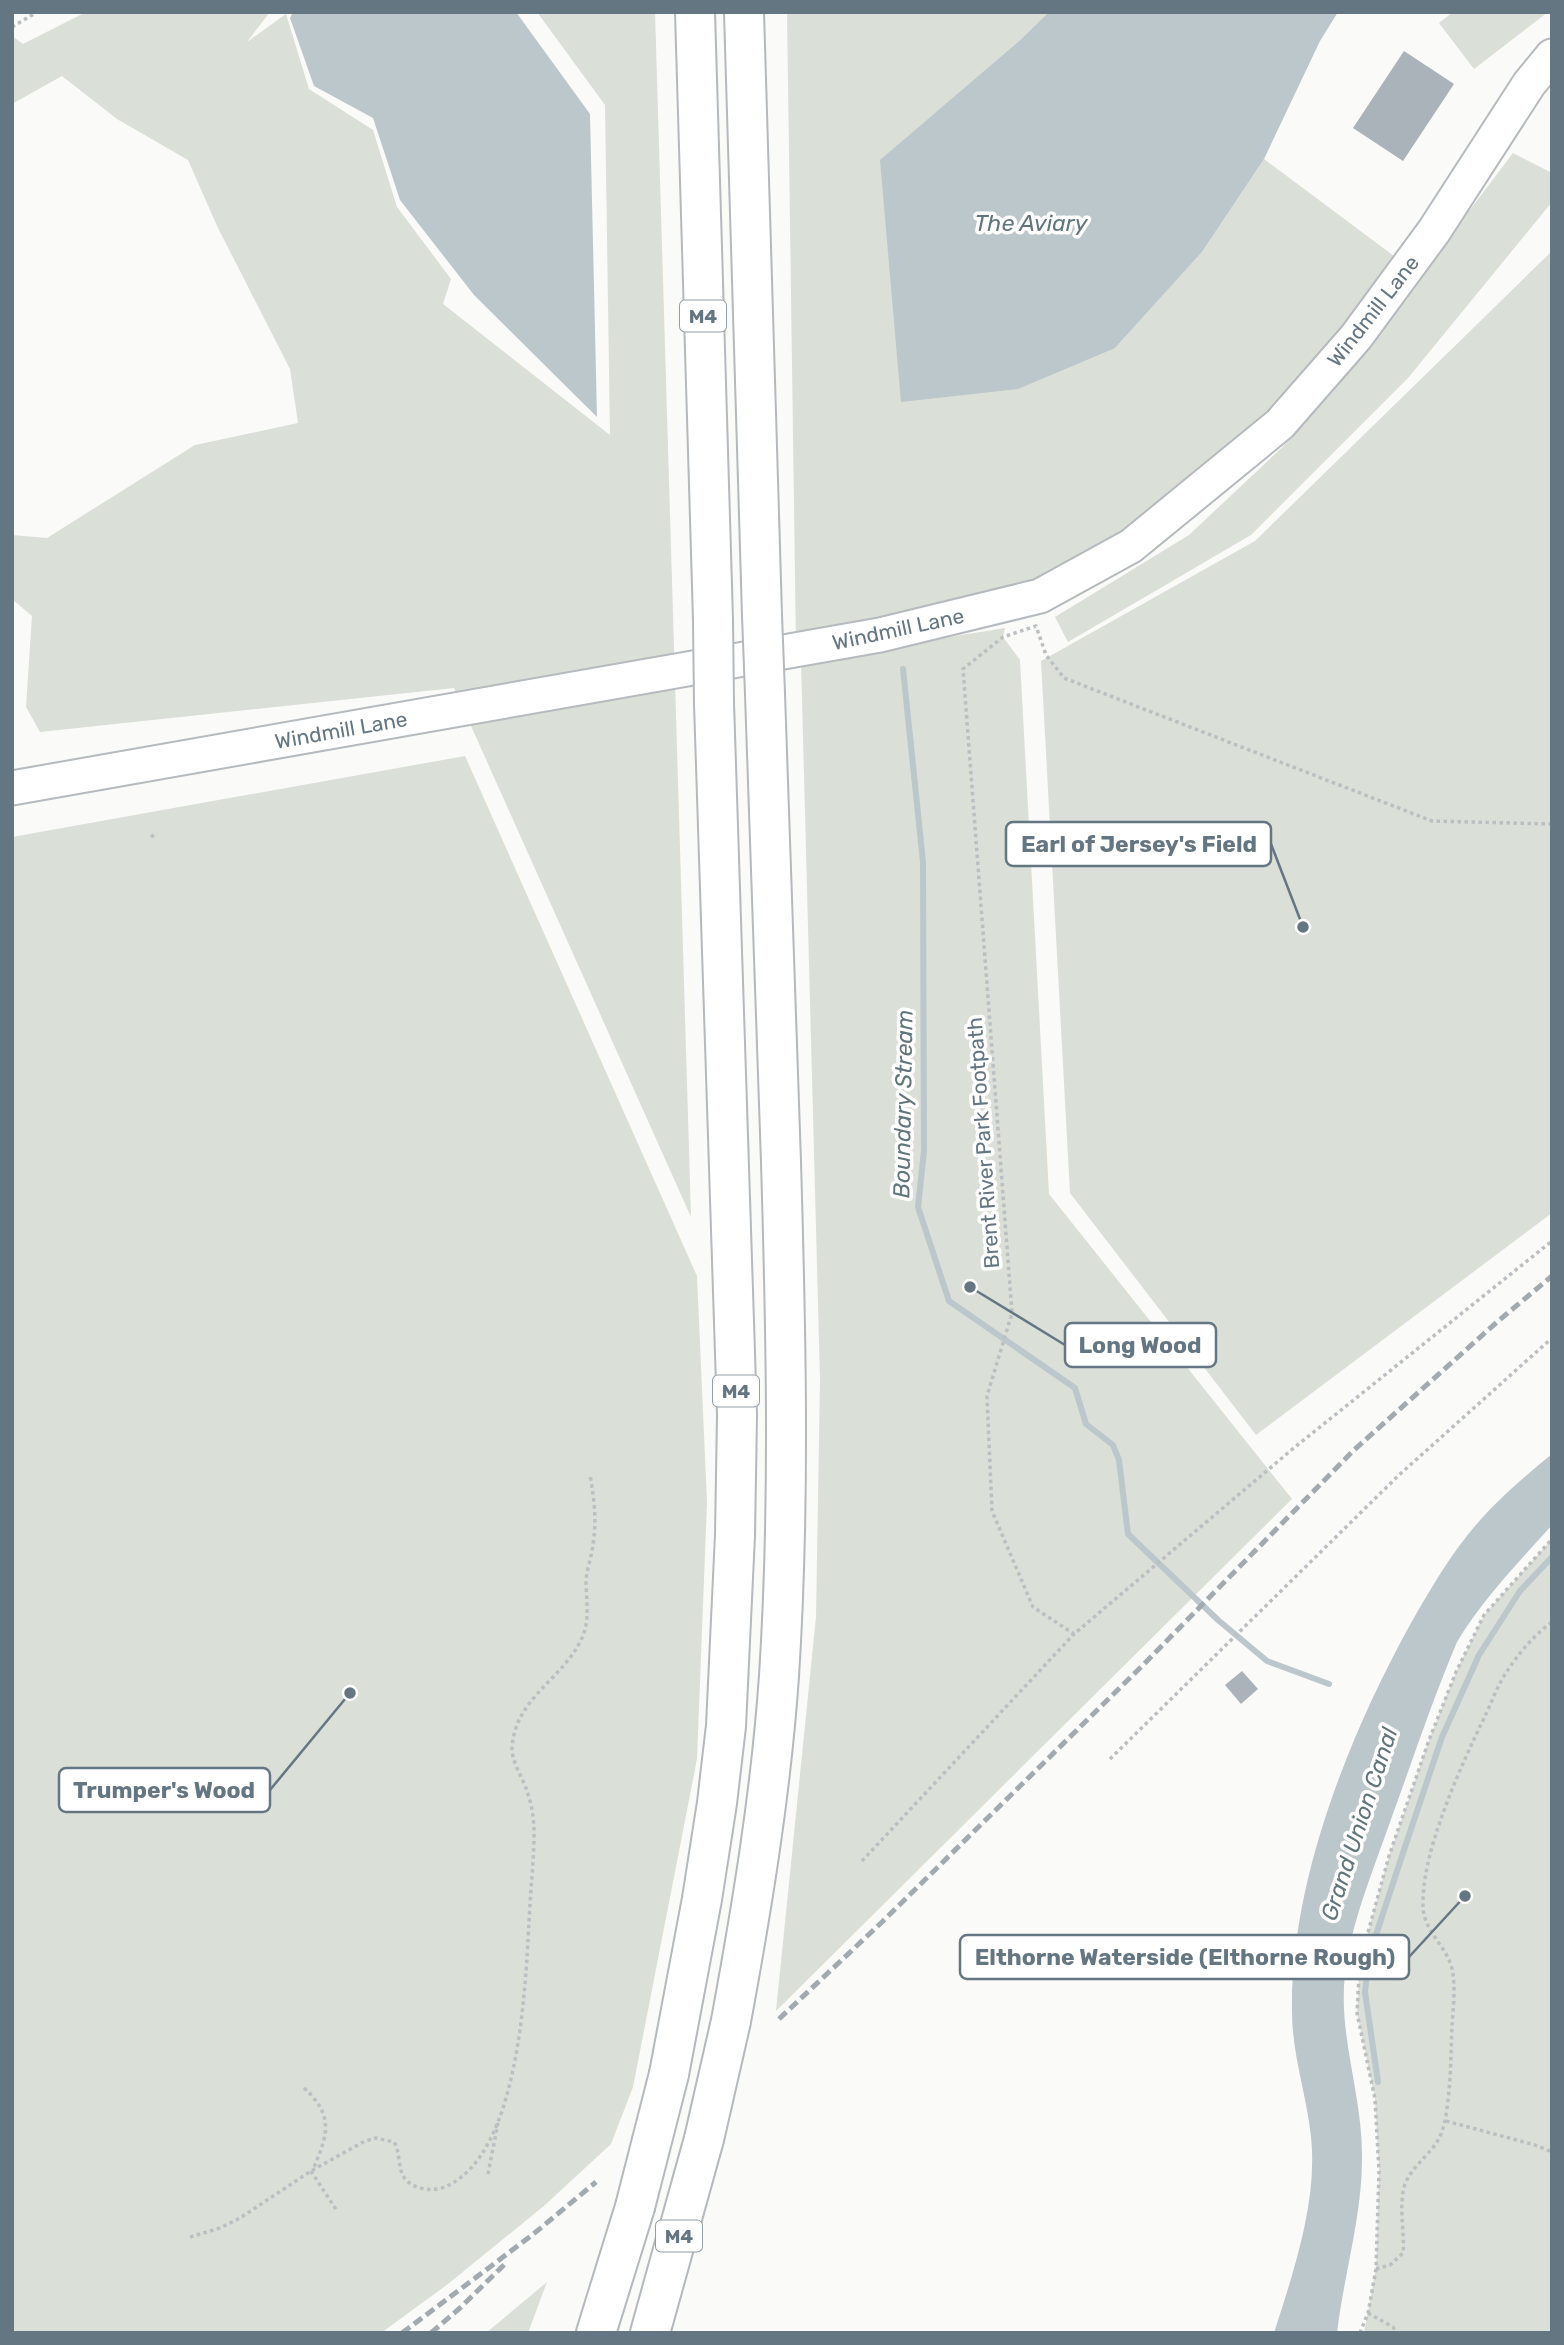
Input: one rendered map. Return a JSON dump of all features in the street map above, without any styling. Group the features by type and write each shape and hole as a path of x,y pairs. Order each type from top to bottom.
{"highway":[{"name":"M4","path":"596,2333 635,2207 668,2074 695,1935 717,1803 726,1726 735,1535 737,1415 695,12"},
{"name":"M4","path":"650,2333 704,2139 752,1903 778,1679 786,1502 784,1264 744,12"}],"main road":[{"name":"Windmill Lane","path":"12,788 880,635 1040,596 1131,546 1280,424 1356,337 1434,231 1529,83 1552,56"}],"path":[{"path":"12,27 37,12"},
{"name":"Brent River Park Footpath","path":"1074,1634 1033,1607 992,1511 987,1396 1012,1313 963,669 1003,637 1036,626 1046,655 1064,678 1432,821 1552,824"},
{"path":"150,837 158,833"},
{"path":"862,1861 1074,1634 1295,1447 1552,1241"},
{"path":"1110,1759 1399,1475 1552,1338"},
{"path":"190,2236 220,2228 240,2218 312,2170 376,2138 394,2142 399,2149 403,2177 408,2183 424,2188 441,2189 462,2177 481,2154 513,2075 522,2024 534,1833 527,1792 512,1748 519,1722 532,1697 571,1656 587,1627 586,1580 595,1529 590,1475"},
{"path":"1360,2333 1368,2313 1376,2269 1379,2171 1375,2099 1357,2013 1359,1976 1367,1936 1389,1856 1429,1740 1456,1672 1484,1615 1552,1539"},
{"path":"1376,2269 1390,2265 1403,2253 1405,2234 1402,2206 1405,2184 1418,2163 1437,2142 1446,2121 1454,1986 1452,1966 1443,1948 1431,1934 1423,1911 1429,1857 1465,1757 1506,1673 1536,1634 1552,1622"},
{"path":"304,2088 318,2102 327,2123 326,2135 312,2170"},
{"path":"488,2174 499,2114"},
{"path":"1446,2121 1552,2152"},
{"path":"312,2170 337,2211"},
{"path":"1368,2313 1393,2327 1397,2333"}],"shaded area":[{"path":"86,12 270,12 247,42 286,14 309,89 373,130 397,207 451,279 443,304 610,435 605,105 537,12 655,12 691,1217 454,688 40,732 26,707 32,616 12,599 12,535 47,538 195,445 298,423 290,369 217,226 188,160 117,119 62,76 12,104 12,36 23,44"},
{"path":"787,12 1049,12 1017,43 1115,348 1202,252 1264,159 1406,265 1274,422 1146,522 1034,587 796,646"},
{"path":"1453,12 1548,12 1474,69 1439,23"},
{"path":"1513,153 1552,173 1552,202 1408,378 1251,535 1068,642 1055,617 1189,535 1291,439 1379,330"},
{"path":"1552,251 1552,1213 1256,1435 1070,1193 1041,661 1255,541"},
{"path":"1005,628 1003,637 1020,660 1049,1194 1292,1499 776,2011 816,1617 820,1380 801,661"},
{"path":"465,756 697,1276 707,1502 697,1759 633,2087 611,2144 545,2205 448,2284 381,2333 12,2333 12,837"},
{"path":"1552,1539 1552,2333 1364,2333 1376,2268 1379,2171 1375,2099 1357,2013 1359,1976 1367,1936 1389,1856 1429,1740 1456,1672 1484,1615"},
{"path":"547,2282 528,2333 486,2333"}],"water":[{"path":"293,12 516,12 590,114 597,417 474,295 400,200 373,118 314,86 290,18"},
{"name":"The Aviary","path":"1049,12 1338,12 1320,41 1264,159 1202,252 1115,348 1018,389 901,402 880,160 1017,43"},
{"name":"Grand Union Canal","path":"1552,1454 1552,1525 1490,1596 1457,1642 1370,1878 1352,1936 1344,1997 1347,2042 1361,2132 1362,2176 1337,2333 1274,2333 1302,2236 1311,2186 1311,2137 1297,2060 1292,2012 1294,1963 1312,1861 1346,1761 1366,1713 1411,1623 1466,1537 1484,1516"}],"building":[{"path":"1404,51 1454,84 1403,161 1353,128"},
{"path":"1242,1671 1258,1689 1241,1704 1225,1685"}],"waterway":[{"name":"Boundary Stream","path":"903,669 923,862 924,1151 918,1207 949,1301 1075,1388 1086,1424 1113,1445 1119,1460 1128,1534 1218,1620 1267,1661 1329,1684"},
{"path":"1378,2082 1365,1992 1369,1956 1405,1847 1442,1737 1479,1655 1520,1591 1552,1557"}],"railway":[{"path":"779,2019 881,1923 1144,1664 1354,1450 1552,1276"},
{"path":"402,2333 531,2236 596,2182"},
{"path":"431,2333 507,2262"}],"place":[{"name":"Earl of Jersey's Field","path":"1303,927"},
{"name":"Long Wood","path":"970,1287"},
{"name":"Trumper's Wood","path":"350,1693"},
{"name":"Elthorne Waterside (Elthorne Rough)","path":"1465,1896"}]}
